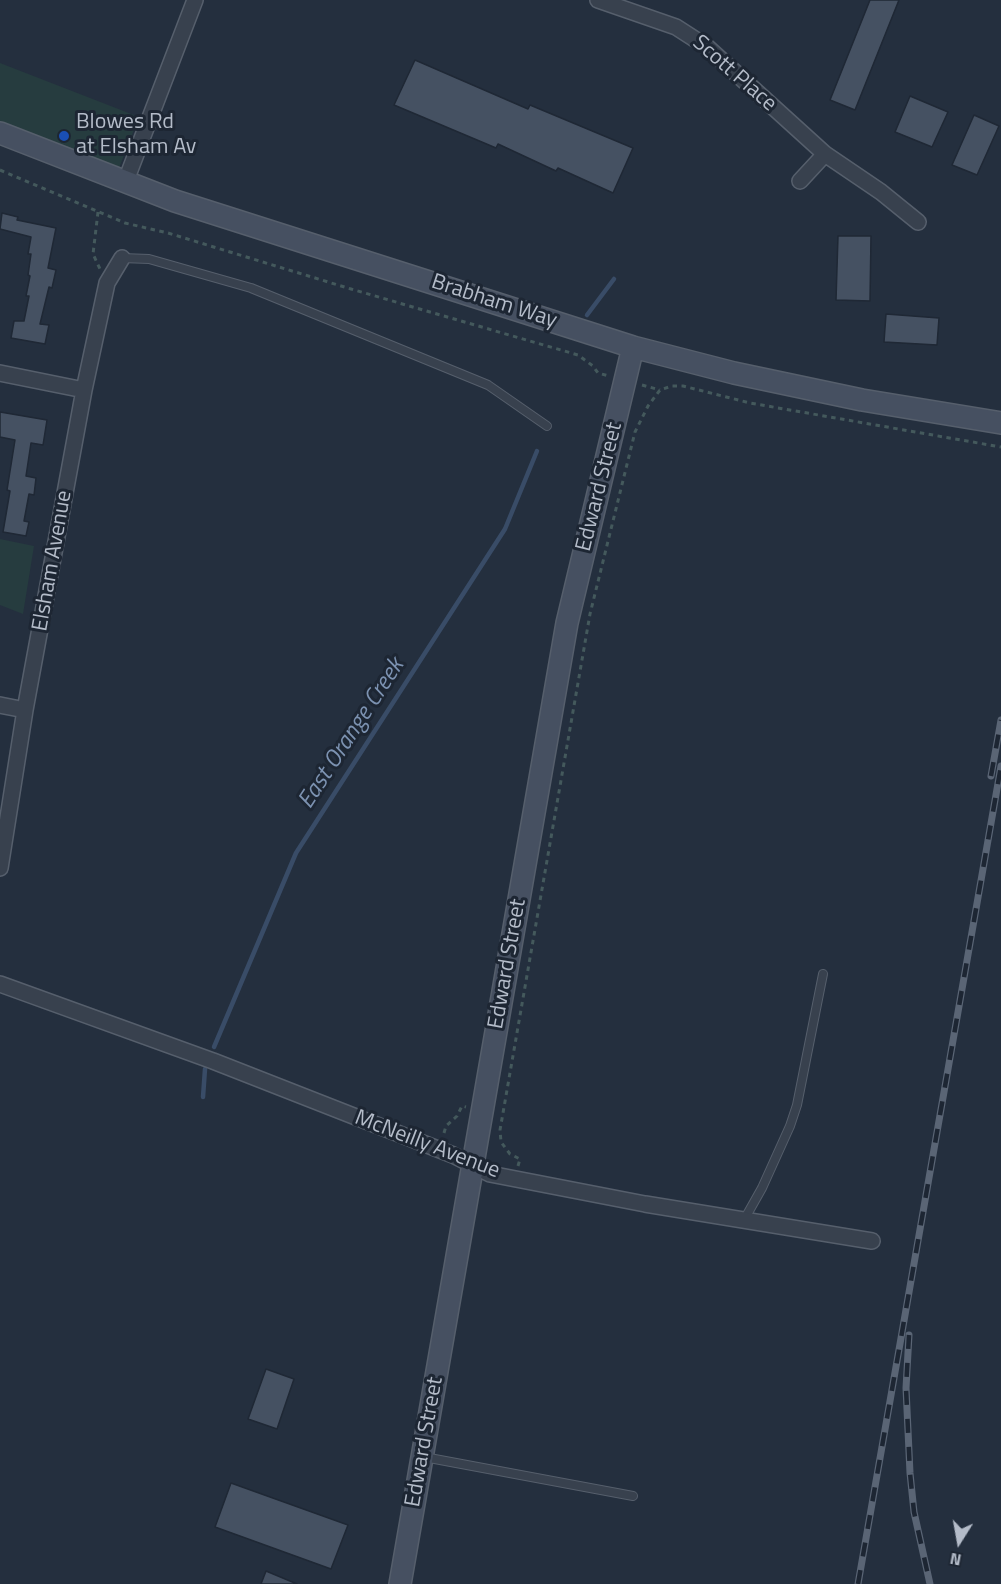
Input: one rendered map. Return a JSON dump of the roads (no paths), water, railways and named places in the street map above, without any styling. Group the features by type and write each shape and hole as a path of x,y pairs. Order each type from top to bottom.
{"street":[{"path":"124,183 195,0"},
{"name":"Scott Place","path":"598,0 676,27 707,46 825,154 881,192 918,222"},
{"name":"Brabham Way","path":"0,134 174,201 633,347 734,373 862,400 1001,423"},
{"path":"800,181 825,154"},
{"name":"Elsham Avenue","path":"0,868 25,710 84,390 107,283 122,258"},
{"name":"Edward Street","path":"400,1584 567,623 633,347"},
{"path":"0,373 84,390"},
{"path":"0,705 25,710"},
{"name":"McNeilly Avenue","path":"0,984 213,1061 453,1155 490,1174 645,1204 872,1241"}],"lane":[{"path":"122,258 149,259 251,288 488,385 547,426"},
{"path":"744,1220 762,1188 797,1105 823,974"},
{"path":"422,1456 633,1496"}],"waterway":[{"name":"East Orange Creek","path":"587,315 614,279"},
{"name":"East Orange Creek","path":"214,1047 296,853 505,529 537,451"},
{"name":"East Orange Creek","path":"203,1097 205,1069"}],"railway":[{"path":"991,776 1001,720"},
{"path":"858,1584 1001,766"},
{"path":"909,1335 906,1388 910,1473 914,1512 930,1584"}],"place":[{"name":"Blowes Rd at Elsham Av","path":"64,136"}]}
